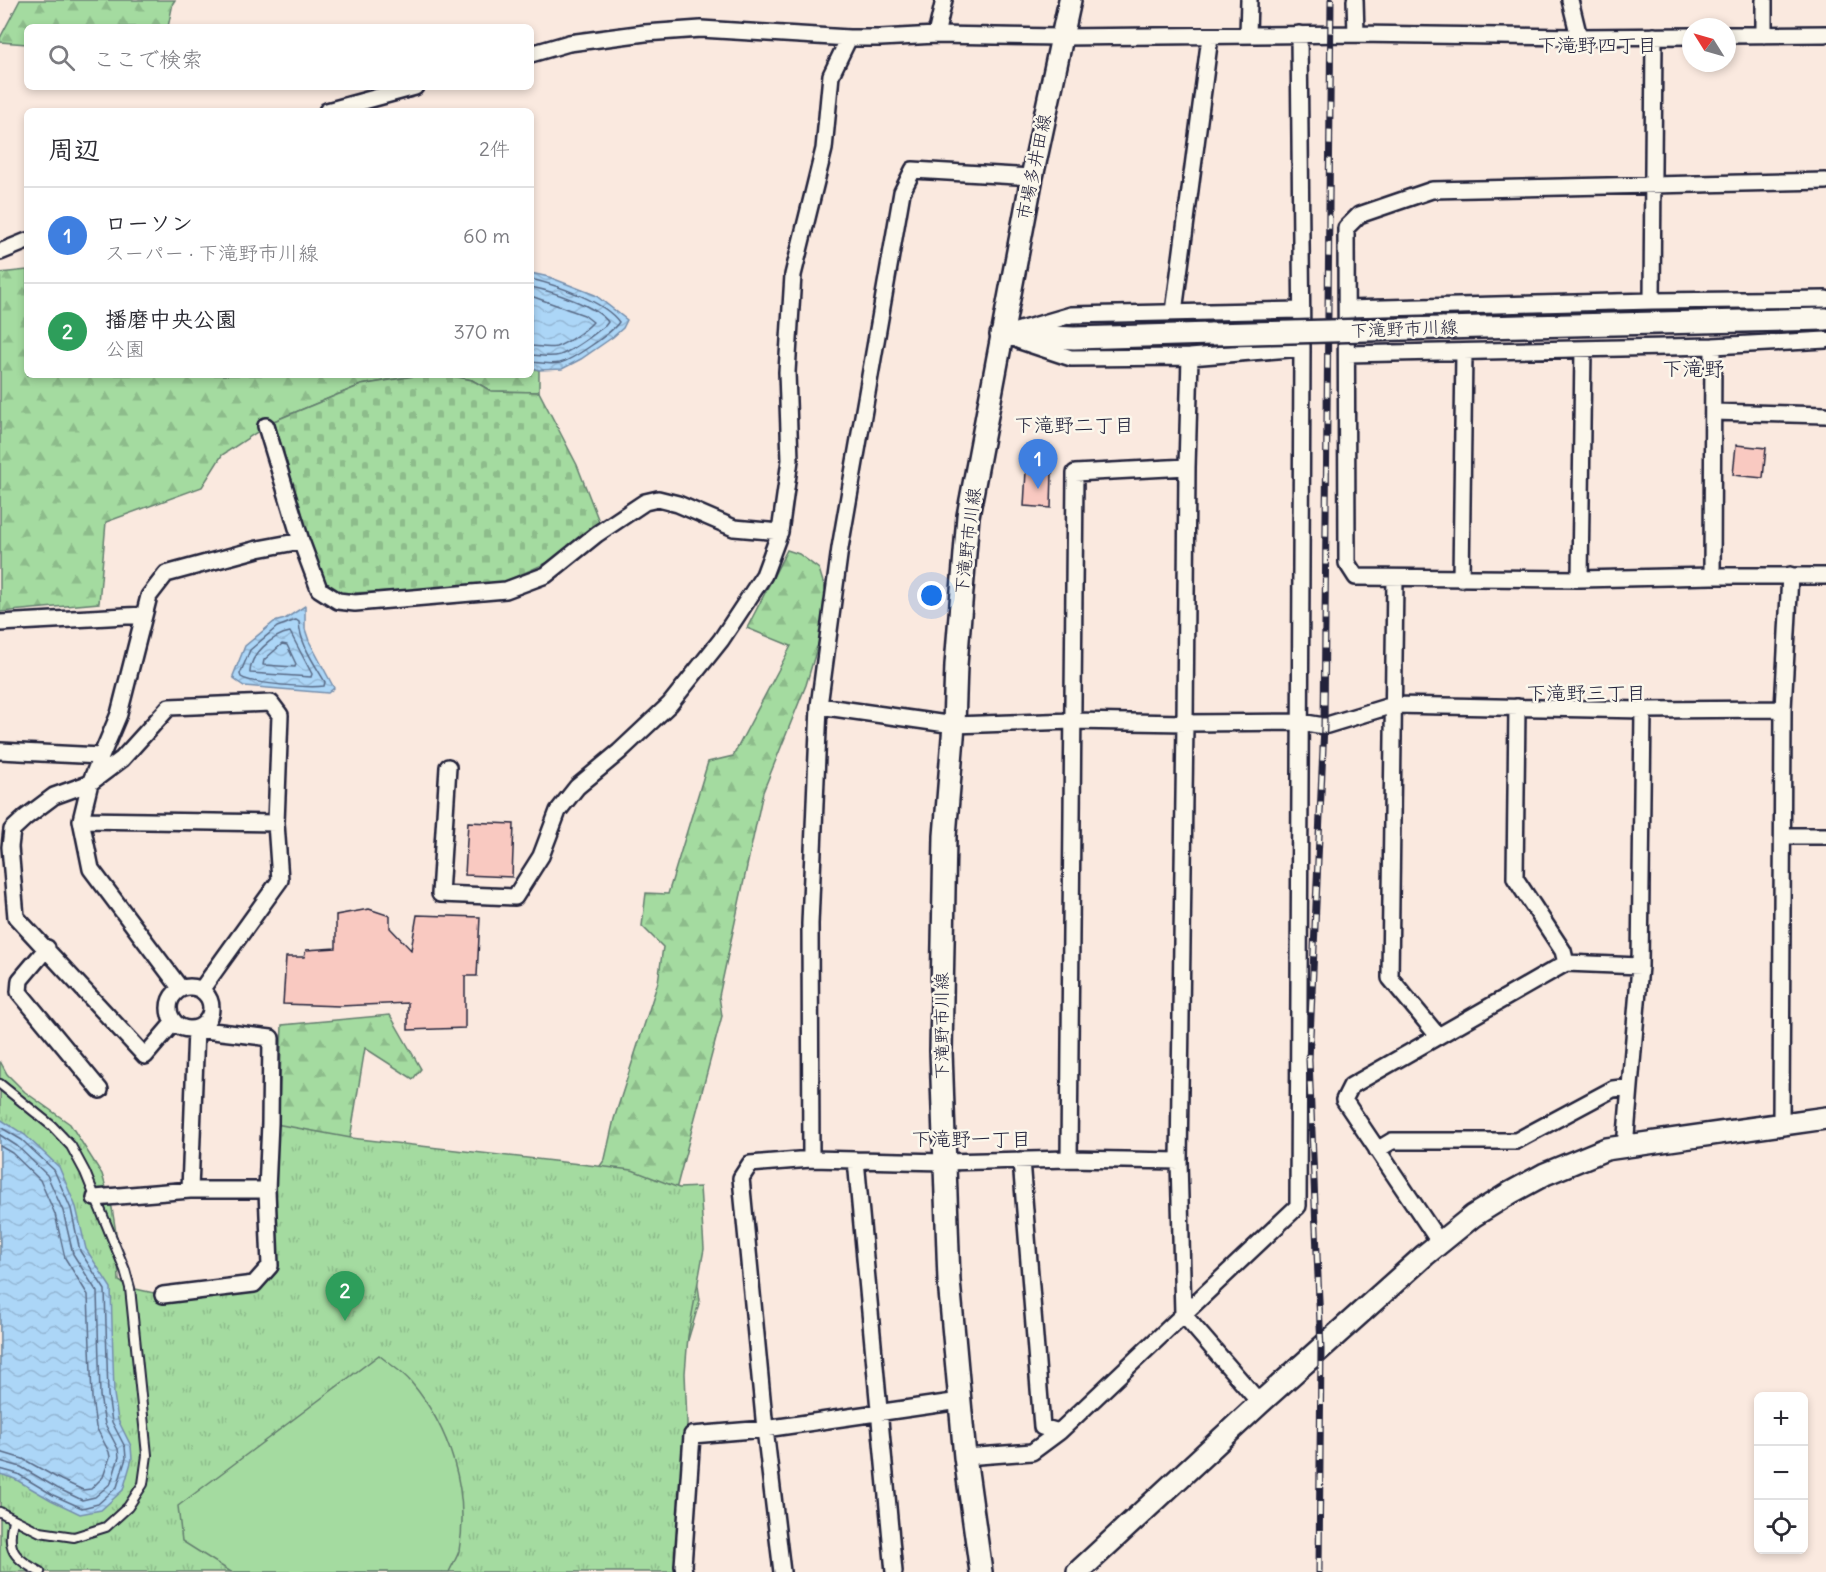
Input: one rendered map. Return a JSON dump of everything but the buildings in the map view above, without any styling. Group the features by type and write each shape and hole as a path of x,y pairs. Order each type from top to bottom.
{"main road":[{"name":"市場多井田線","path":"1001,335 1070,0"},
{"name":"下滝野市川線","path":"981,1572 965,1457 949,1281 941,1051 945,848 968,516 995,379 1001,335 1074,338 1826,319"},
{"path":"1078,1572 1260,1403 1473,1216 1545,1174 1606,1149 1826,1118"}],"street":[{"path":"936,35 944,0"},
{"path":"1248,35 1249,0"},
{"path":"1355,0 1356,34"},
{"path":"1570,0 1579,37"},
{"path":"1764,0 1764,35"},
{"path":"534,53 569,43 645,33 701,29 849,38 936,35 1210,37 1299,34 1682,36"},
{"path":"965,1457 1032,1452 1059,1432 1298,1206 1302,348 1299,34"},
{"path":"1736,35 1826,34"},
{"path":"1652,301 1654,36"},
{"path":"1174,312 1210,37"},
{"path":"448,767 440,894 515,897 542,856 558,811 577,787 619,752 670,704 721,640 764,574 780,532 790,460 787,372 793,275 824,149 831,75 849,38"},
{"path":"338,108 404,90"},
{"path":"811,1159 810,924 819,706 840,548 902,192 913,170 1032,177"},
{"path":"1826,181 1432,190 1359,215 1346,228 1347,563 1356,578 1580,579 1826,576"},
{"path":"0,252 24,242"},
{"path":"1347,309 1826,299"},
{"path":"1001,335 1071,315 1301,310"},
{"path":"1001,335 1071,358 1191,357 1302,348"},
{"path":"1347,354 1583,350 1826,340"},
{"path":"1712,576 1713,346"},
{"path":"1580,579 1583,350"},
{"path":"1461,579 1464,352"},
{"path":"1191,357 1187,467 1179,1161 1183,1314 1260,1403"},
{"path":"1713,412 1826,415"},
{"path":"266,426 301,542 319,589 338,601 355,603 507,590 546,574 597,534 645,502 658,499 678,504 734,528 780,532"},
{"path":"1069,1159 1075,472 1187,467"},
{"path":"181,989 91,869 81,820 90,783 119,714 149,596 166,574 258,549 301,542"},
{"path":"1780,1124 1783,709 1790,575"},
{"path":"1395,578 1390,978 1438,1036"},
{"path":"0,623 144,615"},
{"path":"174,1022 145,1056 16,917 10,847 12,830 54,796 90,783 122,759 169,707 271,703 280,715 276,823 280,880 201,990"},
{"path":"819,706 954,725 1072,721 1300,722 1324,726 1393,705 1644,710 1783,709"},
{"path":"1517,707 1515,878 1563,951 1566,963"},
{"path":"1625,1147 1640,966 1644,710"},
{"path":"0,751 101,756"},
{"path":"81,820 276,823"},
{"path":"1783,836 1826,836"},
{"path":"47,948 21,980 19,992 100,1090"},
{"path":"1440,1243 1344,1100 1351,1086 1566,963 1640,966"},
{"path":"163,1295 254,1284 270,1266 267,1190 271,1038 184,1029 174,1022 169,1004 173,995 181,989 191,987 201,990 208,995 211,1003 212,1011 209,1019 196,1029"},
{"path":"190,1190 196,1029"},
{"path":"1377,1150 1392,1141 1516,1141 1613,1089 1630,1087"},
{"path":"782,1572 765,1429 741,1178 750,1164 811,1159 945,1162 1069,1159 1179,1161"},
{"path":"856,1160 894,1572"},
{"path":"1021,1160 1042,1427 1059,1432"},
{"path":"95,1198 190,1190 267,1190"},
{"path":"684,1572 682,1566 692,1435 765,1429 960,1401"}],"lane":[{"path":"0,1084 52,1126 71,1146 85,1172 125,1270 130,1288 147,1455 143,1484 128,1507 106,1527 74,1537 40,1532 0,1512"},
{"path":"13,1520 10,1533 11,1547 21,1562 40,1572"}],"green space":[{"path":"20,0 175,0 169,24 24,24 24,44 0,42"},
{"path":"24,270 24,378 402,378 361,385 274,421 222,455 202,487 106,522 99,603 0,612 0,273"},
{"path":"534,368 539,370 539,392 491,391 472,380 462,378 534,378"},
{"path":"402,378 462,378 472,380 491,391 539,392 577,465 600,524 551,561 497,585 335,594 324,587 274,421 361,385"},
{"path":"787,550 799,554 819,569 827,595 825,621 806,685 763,792 719,996 722,1016 674,1197 696,1272 700,1300 683,1357 271,1322 282,1025 390,1015 421,1069 413,1079 365,1048 334,1236 593,1176 605,1159 614,1119 658,982 663,947 642,926 646,893 668,894 708,762 733,756 791,646 747,628"},
{"path":"0,1061 7,1074 25,1092 70,1124 102,1174 112,1208 117,1239 119,1281 131,1288 163,1295 254,1284 270,1266 270,1123 351,1138 632,1170 679,1188 700,1187 704,1249 688,1336 685,1373 687,1423 684,1572 0,1572"},
{"path":"379,1355 408,1378 425,1400 454,1461 462,1505 462,1528 459,1551 449,1572 231,1572 182,1541 178,1506"}],"water":[{"path":"534,274 549,277 595,295 627,320 623,328 613,337 581,359 562,369 534,368"},
{"path":"305,606 305,629 309,641 334,688 328,693 244,686 235,680 233,676 245,646 274,622 285,619"},
{"path":"0,1119 25,1135 59,1167 76,1207 86,1249 111,1288 114,1394 118,1420 131,1446 132,1459 123,1490 101,1510 80,1514 15,1479 0,1474"}],"railway":[{"path":"1319,1572 1321,1349 1309,1060 1324,726 1331,0"}],"place":[{"name":"ローソン","path":"1038,489"},
{"name":"播磨中央公園","path":"345,1321"}],"district":[{"name":"下滝野四丁目","path":"1597,45"},
{"name":"下滝野","path":"1693,369"},
{"name":"下滝野二丁目","path":"1074,425"},
{"name":"下滝野三丁目","path":"1586,693"},
{"name":"下滝野一丁目","path":"971,1139"}]}
